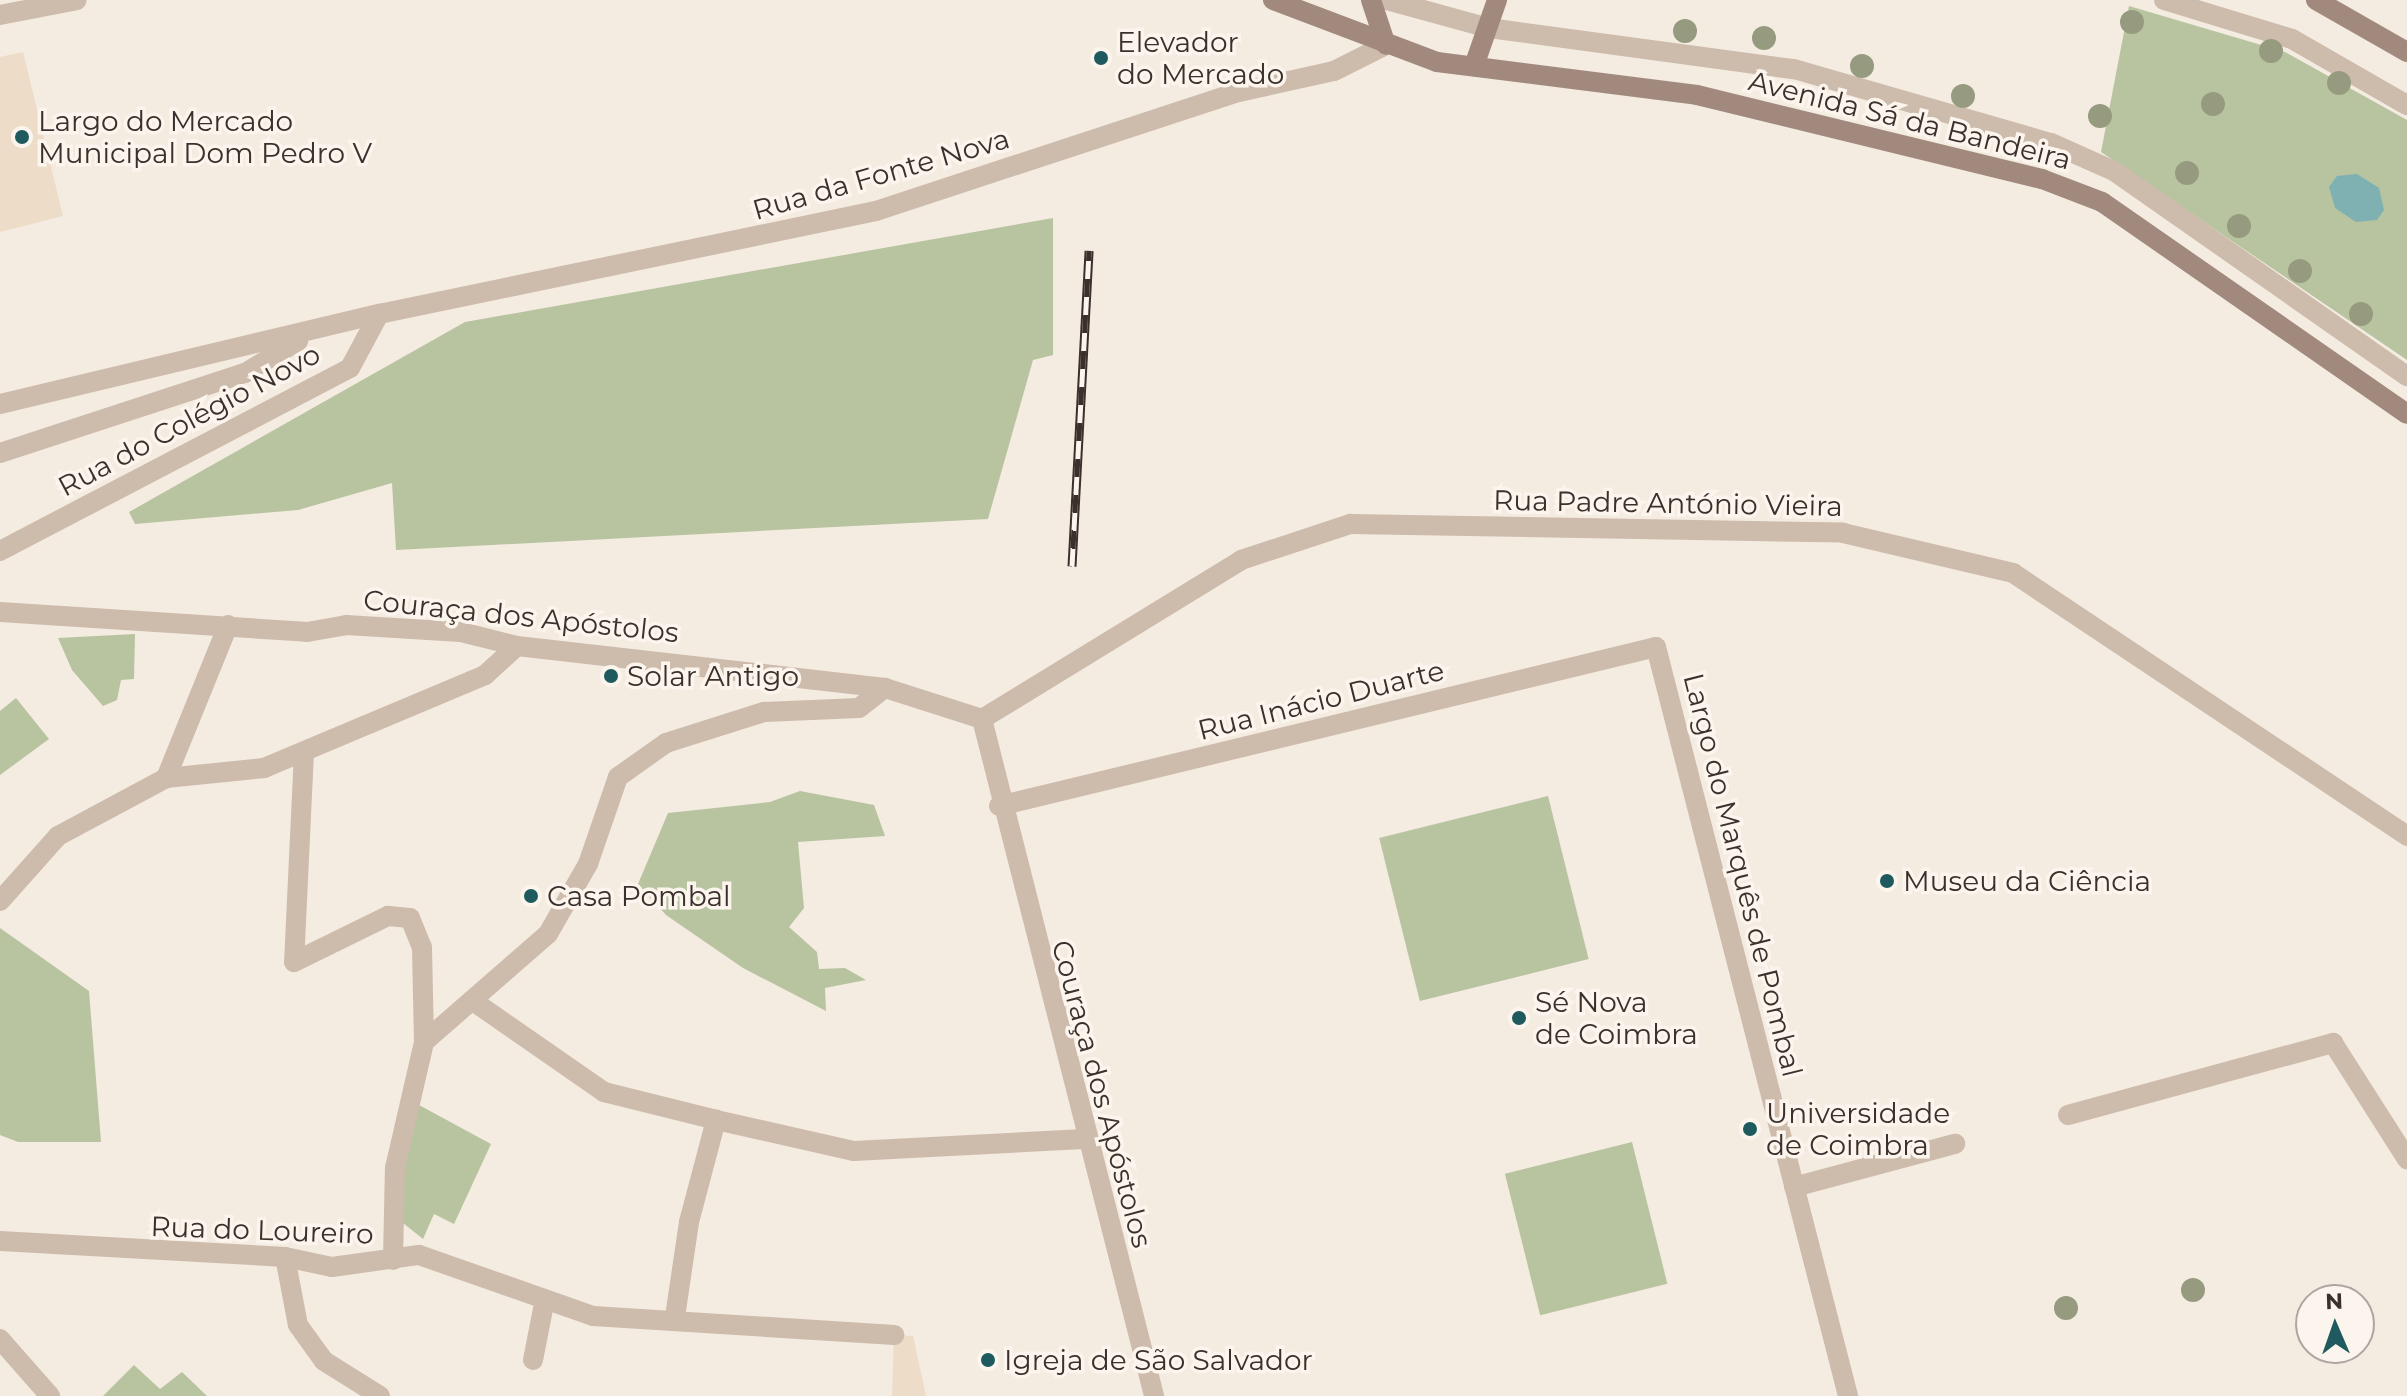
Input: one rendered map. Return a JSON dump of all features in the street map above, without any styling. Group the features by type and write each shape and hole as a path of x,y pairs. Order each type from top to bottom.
{"main road":[{"name":"Avenida Sá da Bandeira","path":"1273,0 1386,45 1474,66 1697,95 2042,179 2102,202 2407,414"},
{"path":"1371,0 1386,45"},
{"path":"1474,66 1497,0"},
{"path":"2316,0 2407,52"}],"street":[{"path":"0,15 77,0"},
{"path":"1387,0 1489,28 1794,69 2051,143 2114,171 2407,376"},
{"path":"2164,0 2292,39 2407,105"},
{"name":"Rua da Fonte Nova","path":"315,331 379,314 876,211 1239,92 1334,71 1386,45"},
{"name":"Rua do Colégio Novo","path":"0,551 350,368 379,314"},
{"path":"0,404 315,331"},
{"path":"0,453 245,373 315,331"},
{"name":"Rua Padre António Vieira","path":"982,719 1241,560 1350,524 1843,533 2013,573 2407,836"},
{"name":"Couraça dos Apóstolos","path":"0,612 228,625 461,632 517,646 885,688 982,719"},
{"path":"166,778 228,625"},
{"path":"0,901 58,836 166,778 264,768 485,675 517,646"},
{"name":"Rua Inácio Duarte","path":"999,806 1656,647"},
{"name":"Largo do Marquês de Pombal","path":"1656,647 1848,1396"},
{"path":"424,1042 548,934 588,864 618,777 666,743 764,712 859,708 885,688"},
{"path":"982,719 999,806"},
{"path":"304,752 294,962 388,916 410,918 422,947 424,1042 395,1168 393,1260"},
{"name":"Couraça dos Apóstolos","path":"999,806 1084,1139 1154,1396"},
{"path":"473,1001 604,1092 716,1120 854,1151 1084,1139"},
{"path":"2068,1115 2333,1043 2407,1159"},
{"path":"675,1317 716,1120"},
{"path":"1794,1187 1955,1144"},
{"name":"Rua do Loureiro","path":"0,1241 285,1257 332,1267 419,1255 544,1304 593,1316 675,1317 894,1335"},
{"path":"285,1257 298,1325 324,1361 380,1396"},
{"path":"533,1360 544,1304"},
{"path":"0,1339 50,1396"}],"green space":[{"path":"2129,6 2285,52 2407,120 2407,360 2101,152"},
{"path":"1053,218 1053,355 1033,360 988,519 396,550 392,483 298,510 135,524 129,512 465,322"},
{"path":"135,634 134,679 121,680 117,700 103,706 72,670 58,638"},
{"path":"16,698 49,739 0,775 0,711"},
{"path":"800,791 874,805 885,836 798,842 804,908 789,927 817,952 819,969 845,968 866,980 825,988 826,1011 743,968 666,915 638,884 668,813 770,802"},
{"path":"1548,796 1589,959 1420,1001 1379,838"},
{"path":"0,928 89,991 101,1142 18,1142 0,1135"},
{"path":"419,1105 491,1144 454,1224 434,1214 423,1239 398,1219 401,1169"},
{"path":"1632,1142 1667,1284 1540,1315 1505,1174"},
{"path":"134,1365 160,1389 182,1372 207,1396 103,1396"}],"shaded area":[{"name":"Largo do Mercado Municipal Dom Pedro V","path":"23,52 63,216 0,232 0,57"},
{"path":"894,1335 913,1336 926,1396 892,1396"}],"water":[{"path":"2357,174 2379,188 2384,210 2377,220 2356,222 2335,208 2329,187 2337,176"}],"railway":[{"path":"1072,566 1089,250"}],"place":[{"name":"Elevador do Mercado","path":"1101,58"},
{"name":"Largo do Mercado Municipal Dom Pedro V","path":"22,137"},
{"name":"Solar Antigo","path":"611,676"},
{"name":"Museu da Ciência","path":"1887,881"},
{"name":"Casa Pombal","path":"531,896"},
{"name":"Sé Nova de Coimbra","path":"1519,1018"},
{"name":"Universidade de Coimbra","path":"1750,1129"},
{"name":"Igreja de São Salvador","path":"988,1360"}]}
